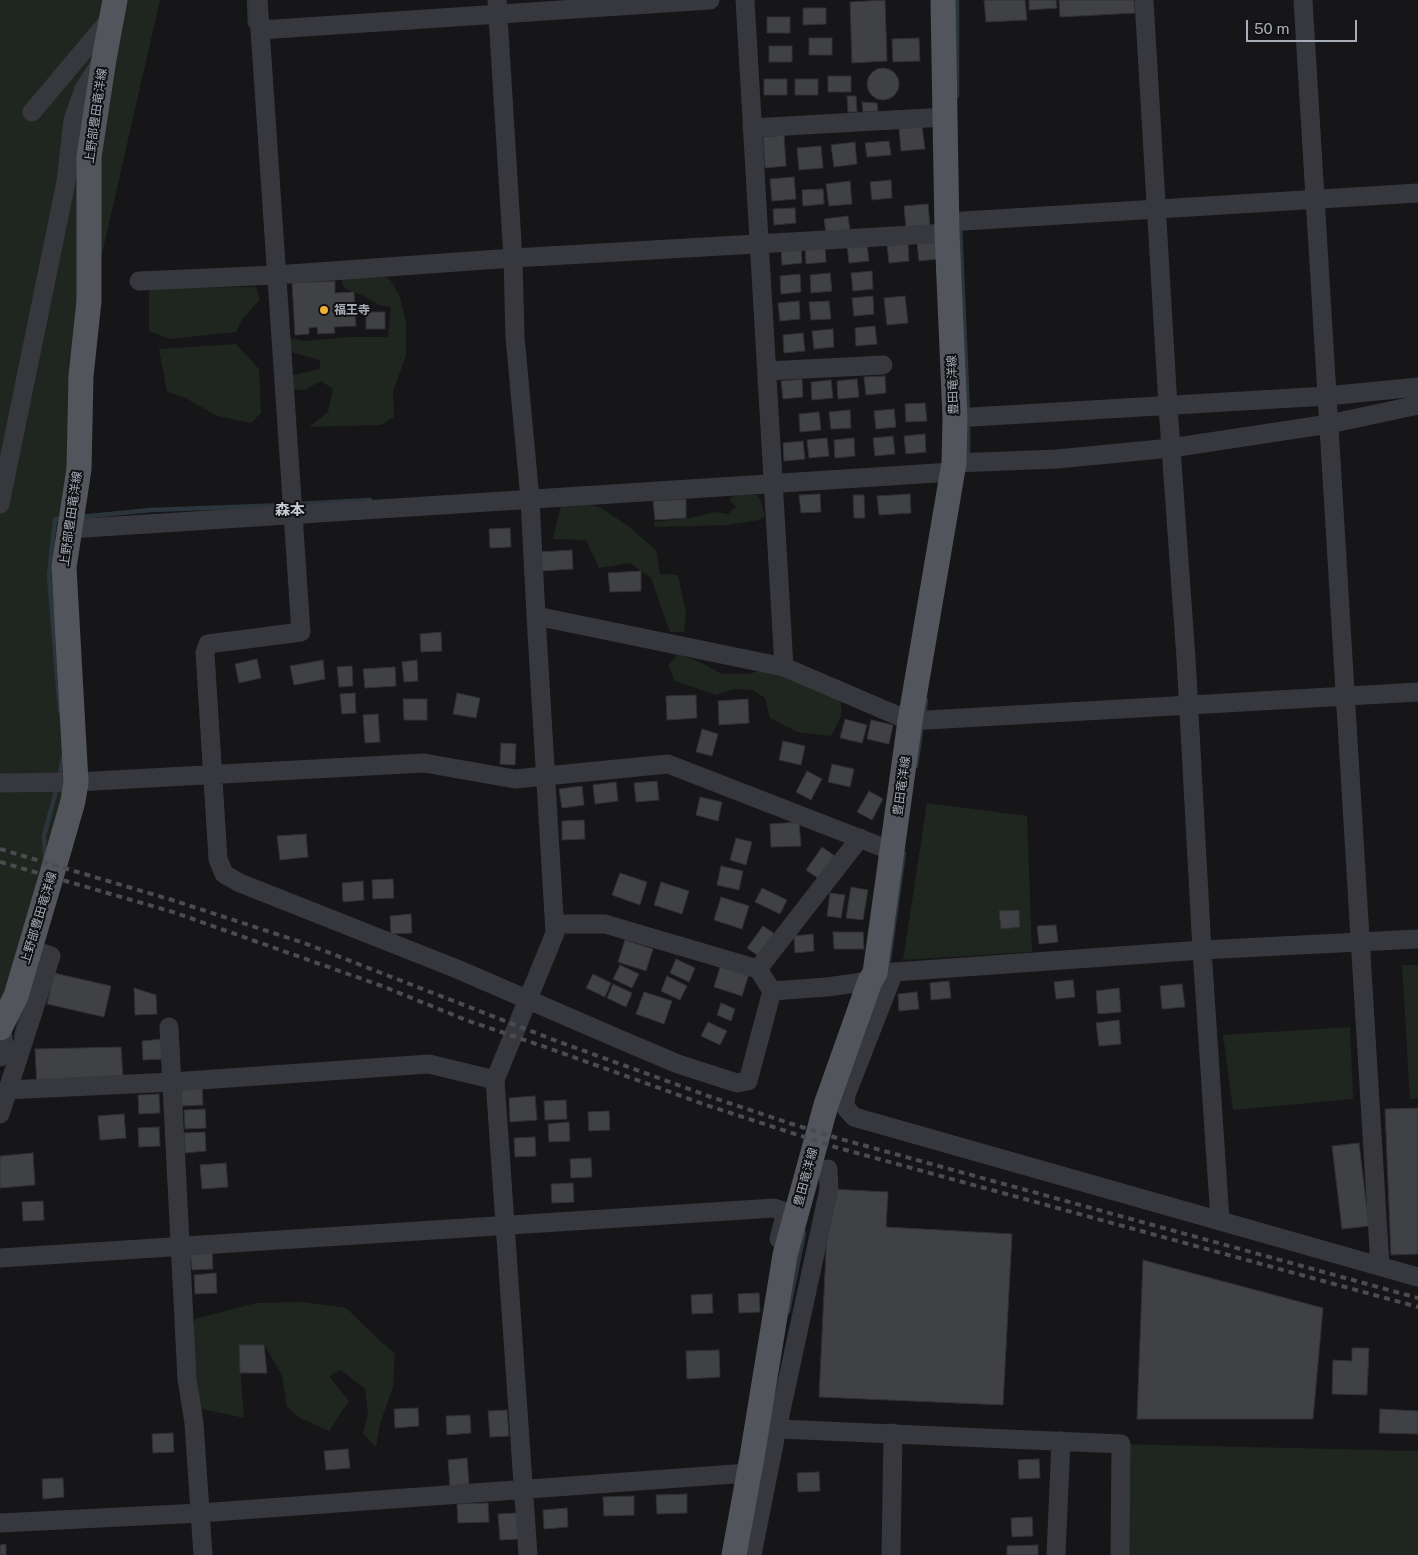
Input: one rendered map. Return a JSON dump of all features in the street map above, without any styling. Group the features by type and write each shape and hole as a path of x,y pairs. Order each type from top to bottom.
{"main road":[{"name":"豊田竜洋線","path":"734,1555 748,1473 767,1428 780,1281 785,1254 826,1105 880,976 892,851 910,721 953,467 954,418 947,227 943,0"},
{"name":"上野部豊田竜洋線","path":"0,1028 16,996 73,801 76,782 64,567 79,469 81,376 89,301 89,157 114,8"}],"street":[{"path":"258,0 301,632 208,644 205,653 218,859 224,874 240,883 457,969 678,1064 737,1083 748,1081 772,991 758,969 605,924 555,924"},
{"path":"260,30 498,7 710,0"},
{"path":"745,0 784,667"},
{"path":"1144,0 1220,1220"},
{"path":"1303,0 1380,1266"},
{"path":"498,7 513,258 515,337 530,499 556,933 495,1080 528,1555"},
{"path":"32,112 114,8"},
{"path":"0,504 66,182 73,120 84,89 104,59"},
{"path":"752,128 945,116"},
{"path":"139,281 276,275 513,258 760,245 1156,209 1418,193"},
{"path":"767,371 883,365"},
{"path":"954,418 1327,396 1418,387"},
{"path":"70,529 774,483 1057,459 1171,448 1329,424 1418,405"},
{"path":"536,616 784,667 910,721 1418,692"},
{"path":"0,783 76,782 424,763 515,779 668,764 892,851"},
{"path":"758,969 860,838"},
{"path":"772,991 828,987 880,976 1202,950 1418,939"},
{"path":"0,1114 51,956 30,949"},
{"path":"880,976 846,1096 845,1106 854,1117 1418,1277"},
{"path":"169,1027 187,1379 194,1423 203,1555"},
{"path":"0,1028 4,1044 0,1057"},
{"path":"8,1090 172,1082 429,1064 495,1080"},
{"path":"752,1555 767,1428 829,1189 828,1169"},
{"path":"0,1258 774,1208 783,1210 784,1219 771,1278 780,1281"},
{"path":"767,1428 1121,1444 1120,1555"},
{"path":"890,1555 893,1433"},
{"path":"1056,1555 1061,1441"},
{"path":"0,1523 200,1513 748,1473"}],"shaded area":[{"path":"0,0 160,0 88,315 65,582 68,817 0,1021"},
{"path":"374,274 390,279 400,297 406,322 406,356 393,391 394,417 381,425 309,427 328,412 333,389 321,381 304,390 289,389 289,376 320,369 320,360 290,352 288,338 304,341 349,337 388,337 391,307 379,305 364,296 346,289 342,284 343,279"},
{"path":"256,287 260,299 241,321 236,332 170,339 149,331 149,288"},
{"path":"236,344 259,369 261,413 251,423 217,416 184,397 167,392 159,349"},
{"path":"739,493 757,495 765,516 759,520 728,525 654,527 654,522 690,518 715,512 728,514 736,507 729,499"},
{"path":"565,497 601,508 628,526 656,550 660,574 678,575 686,613 684,632 670,632 651,578 630,563 599,568 586,540 553,539"},
{"path":"678,654 702,663 722,674 750,674 760,670 834,688 841,704 841,716 831,736 797,732 770,718 765,698 753,690 733,689 717,695 675,681 668,666"},
{"path":"927,803 1027,816 1032,952 903,960"},
{"path":"1402,965 1418,965 1418,1099 1410,1099"},
{"path":"1350,1027 1353,1099 1233,1110 1223,1035"},
{"path":"302,1302 346,1308 395,1353 393,1387 380,1424 376,1447 363,1434 368,1413 365,1389 341,1370 329,1376 349,1401 329,1431 300,1418 287,1407 282,1375 264,1345 246,1345 239,1353 244,1418 202,1409 189,1375 185,1350 195,1319 256,1303"},
{"path":"1121,1444 1418,1451 1418,1555 1120,1555"}],"building":[{"path":"885,0 887,61 852,63 850,2"},
{"path":"984,0 1025,0 1027,20 986,22"},
{"path":"1029,0 1056,0 1057,8 1029,10"},
{"path":"1059,0 1134,0 1135,13 1060,17"},
{"path":"803,8 826,8 826,24 803,25"},
{"path":"767,17 790,17 790,33 767,33"},
{"path":"809,38 832,38 832,55 809,55"},
{"path":"919,38 920,61 893,62 892,39"},
{"path":"769,46 792,46 792,62 769,62"},
{"path":"883,68 889,69 894,73 898,78 898,90 894,95 889,99 883,100 877,99 872,95 868,90 867,84 868,78 872,73 877,69"},
{"path":"828,76 851,76 851,92 828,92"},
{"path":"764,79 787,79 787,95 764,95"},
{"path":"795,79 818,79 818,95 795,95"},
{"path":"847,96 856,96 857,112 848,112"},
{"path":"862,102 877,103 878,111 863,112"},
{"path":"922,126 925,149 901,151 899,129"},
{"path":"784,135 786,166 765,168 763,137"},
{"path":"889,141 891,155 867,157 865,143"},
{"path":"855,142 857,164 834,167 831,145"},
{"path":"821,146 823,168 799,170 797,148"},
{"path":"794,177 796,199 772,201 770,179"},
{"path":"891,180 892,198 872,200 870,182"},
{"path":"850,181 852,204 829,206 826,184"},
{"path":"823,189 824,204 803,206 802,190"},
{"path":"928,204 930,226 906,228 904,206"},
{"path":"795,208 796,223 774,225 773,209"},
{"path":"848,216 850,230 826,233 824,219"},
{"path":"938,241 939,259 919,261 917,243"},
{"path":"867,243 869,261 849,263 847,245"},
{"path":"908,243 909,261 889,263 887,245"},
{"path":"825,244 826,262 806,264 805,246"},
{"path":"801,245 802,263 782,265 781,247"},
{"path":"872,271 873,289 853,291 851,273"},
{"path":"830,273 832,291 811,293 810,275"},
{"path":"800,274 801,292 781,294 780,276"},
{"name":"福王寺","path":"335,281 335,293 354,292 356,326 334,327 335,333 318,334 317,327 309,328 309,334 295,335 292,283"},
{"path":"873,296 874,314 854,316 852,298"},
{"path":"905,296 908,323 887,325 884,298"},
{"path":"799,301 800,319 780,321 778,303"},
{"path":"829,301 831,319 811,320 809,302"},
{"path":"366,312 385,312 385,329 366,329"},
{"path":"875,326 877,344 856,346 855,328"},
{"path":"833,329 834,347 814,349 812,331"},
{"path":"803,333 805,351 784,353 783,335"},
{"path":"885,376 886,393 866,395 864,377"},
{"path":"802,379 803,397 783,399 781,381"},
{"path":"857,379 859,397 838,399 837,381"},
{"path":"831,380 833,398 812,400 811,382"},
{"path":"925,403 927,421 906,422 905,404"},
{"path":"894,409 896,427 876,429 874,411"},
{"path":"850,410 851,428 831,429 829,412"},
{"path":"819,412 821,430 800,432 799,414"},
{"path":"925,434 926,452 906,454 904,436"},
{"path":"893,436 895,454 875,456 873,438"},
{"path":"827,438 829,456 809,458 807,440"},
{"path":"854,438 855,456 835,458 834,440"},
{"path":"803,441 805,459 784,461 783,443"},
{"path":"820,494 821,512 801,513 799,495"},
{"path":"910,494 911,513 879,515 877,496"},
{"path":"853,495 864,495 865,518 854,518"},
{"path":"686,499 686,518 655,520 653,501"},
{"path":"510,528 511,547 490,548 489,529"},
{"path":"572,550 573,569 542,571 540,552"},
{"path":"641,571 641,591 610,592 608,573"},
{"path":"441,632 442,651 421,652 420,634"},
{"path":"257,659 261,678 239,683 235,664"},
{"path":"323,660 325,679 294,685 290,666"},
{"path":"417,660 418,681 404,682 402,662"},
{"path":"352,666 353,686 339,687 337,667"},
{"path":"395,667 396,686 365,688 363,669"},
{"path":"355,693 356,713 342,714 340,694"},
{"path":"457,693 480,698 476,718 453,714"},
{"path":"696,695 697,718 667,720 666,696"},
{"path":"403,699 427,699 427,720 404,720"},
{"path":"748,699 749,723 719,725 718,701"},
{"path":"378,714 380,742 365,743 363,715"},
{"path":"845,719 867,725 862,743 840,738"},
{"path":"871,720 893,725 889,744 867,739"},
{"path":"702,729 718,734 712,756 696,752"},
{"path":"783,741 805,746 801,765 779,760"},
{"path":"501,743 516,744 515,765 500,764"},
{"path":"832,764 854,769 850,787 828,782"},
{"path":"807,771 822,779 811,800 796,792"},
{"path":"657,781 659,800 636,802 634,783"},
{"path":"616,782 618,801 595,804 593,785"},
{"path":"582,786 584,805 562,808 559,789"},
{"path":"869,791 883,799 872,820 857,812"},
{"path":"700,797 722,802 718,821 696,815"},
{"path":"584,820 585,839 562,840 562,821"},
{"path":"799,822 801,846 771,847 770,824"},
{"path":"306,834 308,857 280,860 277,836"},
{"path":"736,838 752,842 746,865 730,860"},
{"path":"822,847 835,856 819,879 806,870"},
{"path":"721,866 743,871 739,890 717,885"},
{"path":"620,873 647,882 640,905 612,895"},
{"path":"393,879 394,898 373,899 372,880"},
{"path":"363,881 364,900 343,902 342,883"},
{"path":"661,882 689,891 682,914 654,905"},
{"path":"851,887 868,890 863,920 846,918"},
{"path":"762,888 787,900 780,914 755,902"},
{"path":"830,893 845,895 841,918 827,916"},
{"path":"721,897 749,906 742,929 714,920"},
{"path":"1019,910 1020,927 1001,929 999,911"},
{"path":"411,914 412,933 391,934 390,916"},
{"path":"1056,925 1058,942 1039,944 1037,926"},
{"path":"763,926 775,934 760,957 747,948"},
{"path":"833,932 863,932 864,949 834,949"},
{"path":"813,934 814,951 795,953 794,936"},
{"path":"625,940 653,949 646,971 618,962"},
{"path":"676,959 695,968 689,982 670,973"},
{"path":"721,964 749,974 742,996 714,987"},
{"path":"620,965 639,974 632,988 613,979"},
{"path":"54,973 111,986 104,1017 47,1004"},
{"path":"593,974 611,983 605,997 586,988"},
{"path":"667,976 687,986 680,1000 661,991"},
{"path":"1073,980 1075,997 1056,999 1054,982"},
{"path":"949,981 951,998 931,1000 930,983"},
{"path":"613,984 632,993 626,1007 607,998"},
{"path":"1182,984 1185,1007 1162,1009 1160,986"},
{"path":"134,988 156,995 157,1014 135,1015"},
{"path":"1119,988 1121,1012 1098,1014 1096,991"},
{"path":"644,992 672,1001 664,1024 636,1014"},
{"path":"917,992 919,1009 899,1011 898,994"},
{"path":"721,1003 735,1009 731,1021 717,1015"},
{"path":"1119,1020 1121,1044 1099,1046 1096,1023"},
{"path":"708,1022 727,1031 720,1045 701,1036"},
{"path":"163,1039 164,1059 143,1060 142,1041"},
{"path":"121,1047 123,1078 37,1088 35,1049"},
{"path":"202,1086 203,1105 182,1106 181,1087"},
{"path":"159,1094 160,1113 139,1114 138,1095"},
{"path":"535,1096 537,1120 510,1122 509,1098"},
{"path":"566,1100 567,1119 545,1120 544,1101"},
{"path":"1418,1108 1418,1254 1391,1255 1385,1109"},
{"path":"205,1109 206,1128 185,1129 184,1110"},
{"path":"609,1111 610,1130 589,1131 588,1112"},
{"path":"124,1114 126,1138 100,1140 98,1116"},
{"path":"569,1122 570,1141 549,1142 548,1124"},
{"path":"159,1127 160,1146 139,1147 138,1128"},
{"path":"205,1132 206,1151 185,1153 184,1133"},
{"path":"535,1137 536,1156 515,1157 514,1138"},
{"path":"1359,1143 1369,1226 1342,1229 1332,1146"},
{"path":"33,1153 35,1185 0,1188 0,1156"},
{"path":"591,1158 592,1177 571,1178 570,1159"},
{"path":"226,1163 228,1187 202,1189 200,1165"},
{"path":"573,1183 574,1202 552,1203 551,1184"},
{"path":"829,1189 888,1192 886,1227 1012,1234 1003,1405 819,1397"},
{"path":"43,1201 44,1220 23,1221 22,1202"},
{"path":"212,1250 213,1269 192,1270 190,1251"},
{"path":"1143,1260 1323,1308 1313,1419 1137,1419"},
{"path":"216,1273 217,1293 195,1294 194,1275"},
{"path":"759,1293 760,1312 739,1313 738,1294"},
{"path":"712,1294 713,1313 692,1314 691,1295"},
{"path":"239,1345 264,1345 267,1373 240,1373"},
{"path":"1352,1348 1369,1348 1367,1395 1332,1394 1333,1360 1352,1361"},
{"path":"719,1350 720,1377 687,1379 686,1351"},
{"path":"418,1408 419,1426 395,1428 394,1409"},
{"path":"1380,1409 1418,1411 1418,1434 1379,1433"},
{"path":"507,1410 509,1436 490,1437 488,1411"},
{"path":"470,1415 471,1433 447,1435 446,1416"},
{"path":"173,1433 174,1452 153,1453 152,1434"},
{"path":"348,1449 350,1468 326,1470 324,1451"},
{"path":"467,1458 469,1484 450,1486 448,1460"},
{"path":"1039,1459 1040,1478 1019,1479 1018,1460"},
{"path":"819,1472 820,1491 798,1492 797,1473"},
{"path":"63,1478 64,1497 43,1499 42,1479"},
{"path":"687,1494 687,1513 657,1514 656,1495"},
{"path":"634,1496 634,1515 604,1516 603,1497"},
{"path":"488,1503 489,1522 458,1523 457,1504"},
{"path":"567,1508 568,1527 544,1529 543,1510"},
{"path":"517,1513 519,1539 500,1540 498,1514"},
{"path":"1032,1517 1033,1536 1012,1537 1011,1518"},
{"path":"6,1544 6,1555 0,1555 0,1545"},
{"path":"1038,1545 1038,1555 1007,1555 1007,1546"}],"waterway":[{"path":"249,0 250,25"},
{"path":"957,0 957,96"},
{"path":"960,226 968,413"},
{"path":"968,421 968,458"},
{"path":"298,504 370,500"},
{"path":"80,517 151,510 287,505"},
{"path":"60,711 49,576 55,519 63,519"},
{"path":"924,717 926,700"},
{"path":"916,766 922,724"},
{"path":"59,777 63,758"},
{"path":"45,858 44,836 57,787"},
{"path":"888,967 904,853"},
{"path":"16,1036 24,1005"},
{"path":"788,1312 804,1233"}],"railway":[{"path":"0,849 172,900 304,943 554,1040 792,1124 1418,1298"},
{"path":"0,862 173,912 382,986 466,1020 706,1105 835,1147 1418,1307"}],"place":[{"name":"福王寺","path":"324,310"}],"district":[{"name":"森本","path":"290,510"}]}
